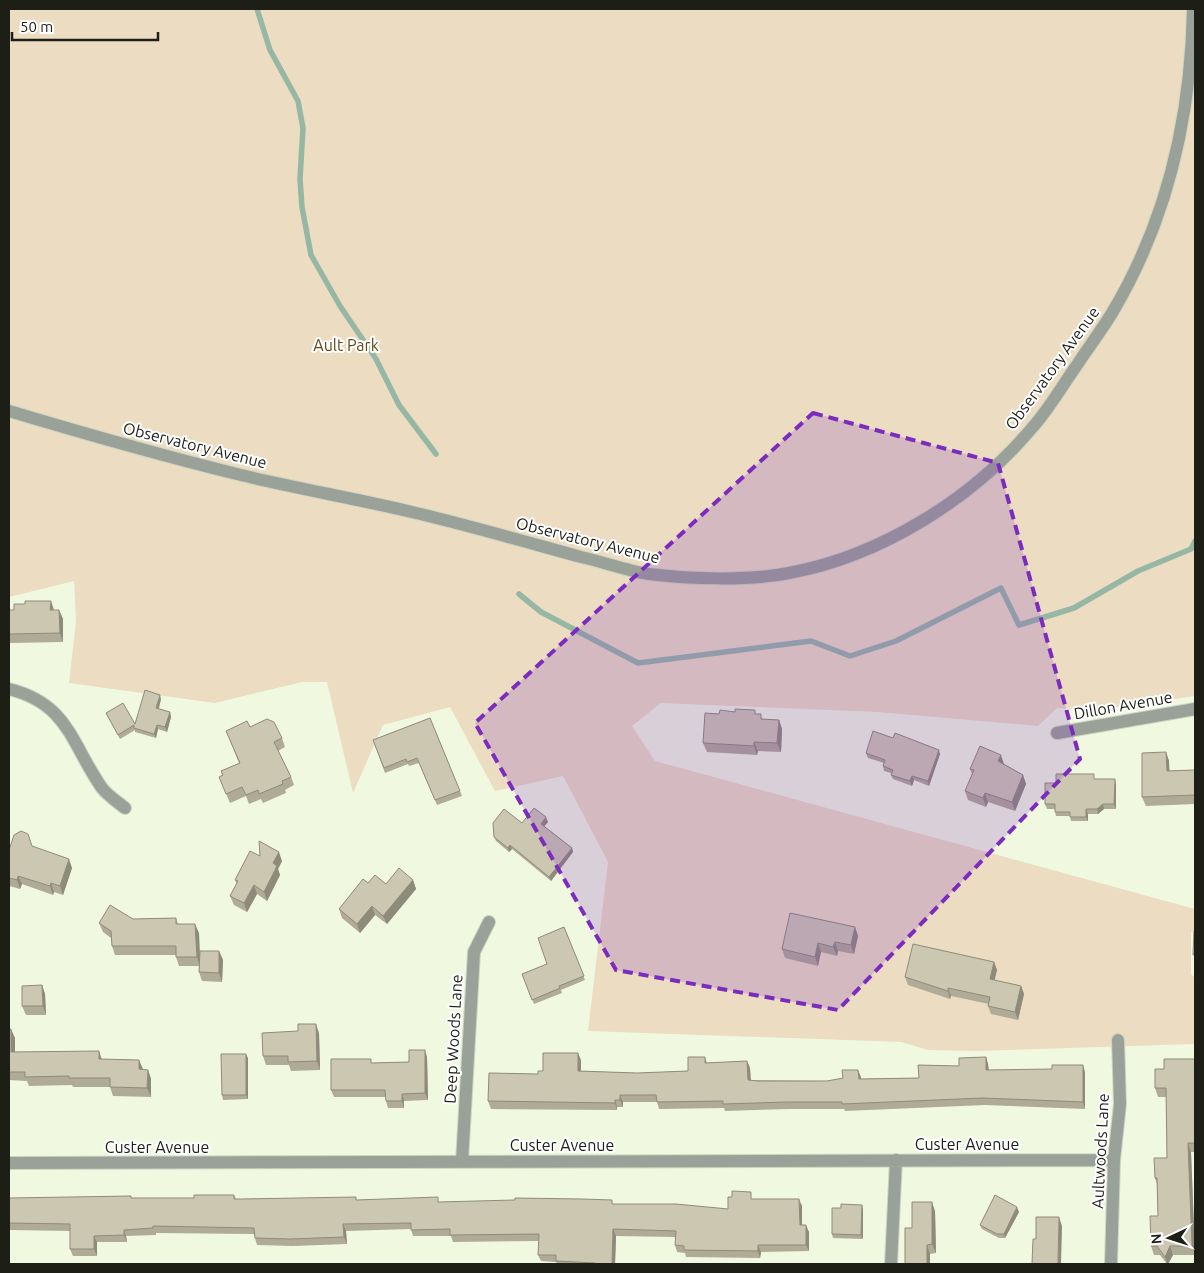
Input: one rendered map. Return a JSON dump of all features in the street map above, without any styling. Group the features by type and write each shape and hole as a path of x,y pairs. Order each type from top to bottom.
{"street":[{"name":"Observatory Avenue","path":"9,411 97,438 243,476 416,513 647,574 715,578 778,574 830,562 880,543 919,522 956,498 991,470 1035,425 1112,314 1150,234 1173,166 1185,114 1192,52 1193,9"},
{"path":"9,689 24,693 41,701 61,718 103,790 125,808"},
{"name":"Dillon Avenue","path":"1057,734 1195,709"},
{"name":"Deep Woods Lane","path":"462,1162 474,952 489,922"},
{"name":"Aultwoods Lane","path":"1112,1264 1114,1160 1120,1104 1118,1040"},
{"path":"891,1264 896,1160"},
{"name":"Custer Avenue","path":"9,1163 1114,1160"}],"highlighted area":[{"path":"813,413 998,463 1080,759 838,1010 616,970 475,723"}],"green space":[{"name":"Ault Park","path":"9,9 1195,9 1195,696 1097,710 1057,708 1038,726 878,712 661,703 632,726 655,761 1195,909 1195,931 1191,932 1191,974 1195,978 1195,1046 1194,1044 975,1051 928,1050 901,1042 588,1031 608,862 563,776 495,791 450,707 383,725 353,793 327,682 302,682 215,703 69,683 76,621 74,581 9,597"}],"building":[{"path":"25,601 51,601 50,610 59,610 60,633 9,634 9,610 14,610 14,604 25,604"},
{"path":"145,690 160,695 156,708 170,712 165,727 157,725 154,734 134,728 134,725 118,735 106,713 123,703 135,724"},
{"path":"735,709 755,710 755,714 761,714 761,719 779,720 777,743 754,742 754,746 703,743 705,713 719,714 720,710 735,712"},
{"path":"430,718 460,791 435,800 417,758 407,762 406,759 384,768 373,740"},
{"path":"267,719 274,722 282,738 274,742 291,777 282,781 283,784 259,794 258,790 246,795 242,787 226,794 219,777 223,775 221,771 240,763 226,731 247,721 250,727"},
{"path":"873,731 893,738 895,733 939,750 928,781 912,776 910,781 891,775 893,770 883,766 885,760 866,753"},
{"path":"980,746 1001,755 998,761 1023,775 1012,802 985,793 983,798 965,791 974,770 970,769"},
{"path":"1166,752 1167,771 1195,770 1195,795 1142,797 1142,753"},
{"path":"1056,774 1094,774 1094,779 1115,779 1114,804 1103,804 1097,809 1086,809 1086,817 1070,817 1070,812 1055,812 1055,804 1045,804 1045,783 1056,783"},
{"path":"534,808 546,817 541,824 572,848 549,877 510,845 508,848 494,837 493,823 504,809 522,823"},
{"path":"21,831 28,834 32,846 69,859 60,886 51,883 50,886 18,876 17,880 9,878 9,850 14,835"},
{"path":"259,841 279,852 273,863 277,866 264,892 254,885 244,903 230,896 238,881 235,880 250,851 260,856"},
{"path":"399,868 413,880 383,916 372,906 357,924 339,909 363,879 368,883 375,875 386,884"},
{"path":"110,905 133,919 176,918 176,924 195,924 197,957 176,957 176,946 112,946 111,931 99,923"},
{"path":"790,913 855,927 851,945 835,942 833,947 818,943 815,957 782,949"},
{"path":"564,927 584,976 532,1000 522,974 547,964 538,938"},
{"path":"1194,931 1195,955 1193,955"},
{"path":"913,944 994,962 990,979 1021,986 1015,1012 988,1006 990,997 948,988 948,991 905,977"},
{"path":"200,951 219,951 219,973 199,972"},
{"path":"42,985 43,1006 22,1006 22,986"},
{"path":"298,1024 316,1024 317,1061 288,1062 288,1056 263,1056 262,1033 298,1031"},
{"path":"9,1029 11,1029 11,1052 99,1051 99,1059 139,1060 139,1069 148,1070 147,1088 110,1087 110,1078 69,1078 69,1076 25,1077 25,1072 9,1072"},
{"path":"409,1050 425,1050 425,1093 402,1094 402,1101 386,1101 385,1090 331,1090 331,1059 371,1059 371,1063 409,1062"},
{"path":"543,1053 578,1053 578,1071 637,1073 688,1071 688,1057 705,1057 705,1063 747,1061 748,1080 758,1081 827,1081 843,1078 842,1070 858,1070 859,1079 919,1078 918,1065 959,1066 959,1058 986,1057 986,1070 1052,1069 1052,1065 1083,1065 1083,1102 983,1098 842,1104 842,1102 787,1102 723,1104 723,1101 657,1102 656,1095 620,1095 620,1100 615,1100 615,1103 488,1101 489,1073 538,1074 538,1071 543,1071"},
{"path":"221,1054 246,1054 246,1095 222,1095"},
{"path":"1164,1059 1195,1059 1195,1143 1188,1143 1192,1246 1170,1246 1165,1257 1157,1246 1151,1246 1150,1216 1158,1216 1157,1178 1155,1178 1154,1158 1167,1158 1166,1088 1155,1088 1155,1069 1164,1069"},
{"path":"732,1191 751,1192 751,1199 799,1199 800,1225 806,1225 806,1245 758,1245 758,1251 684,1250 684,1246 675,1245 676,1231 613,1229 612,1264 595,1264 556,1261 556,1255 538,1255 539,1234 450,1235 450,1229 411,1230 411,1223 343,1224 344,1237 290,1239 255,1238 254,1228 153,1226 153,1228 124,1230 124,1235 94,1236 94,1249 70,1249 70,1224 9,1223 9,1198 131,1196 131,1198 194,1198 194,1195 234,1195 234,1199 356,1197 356,1200 438,1197 438,1202 515,1200 515,1198 582,1199 612,1200 612,1204 676,1204 728,1209 728,1197 732,1197"},
{"path":"995,1195 1017,1207 1004,1234 997,1234 980,1225"},
{"path":"912,1202 932,1202 932,1244 927,1245 927,1264 905,1264 905,1228 912,1228"},
{"path":"841,1204 862,1205 861,1235 832,1234 832,1208 841,1208"},
{"path":"1036,1217 1059,1217 1058,1264 1032,1264 1033,1239 1036,1239"}],"waterway":[{"path":"257,9 270,50 298,101 303,128 300,179 302,207 311,255 340,306 376,359 399,405 436,454"},
{"path":"519,594 541,612 638,663 811,641 850,656 896,641 1001,588 1019,625 1074,608 1138,571 1191,549 1195,541"}]}
